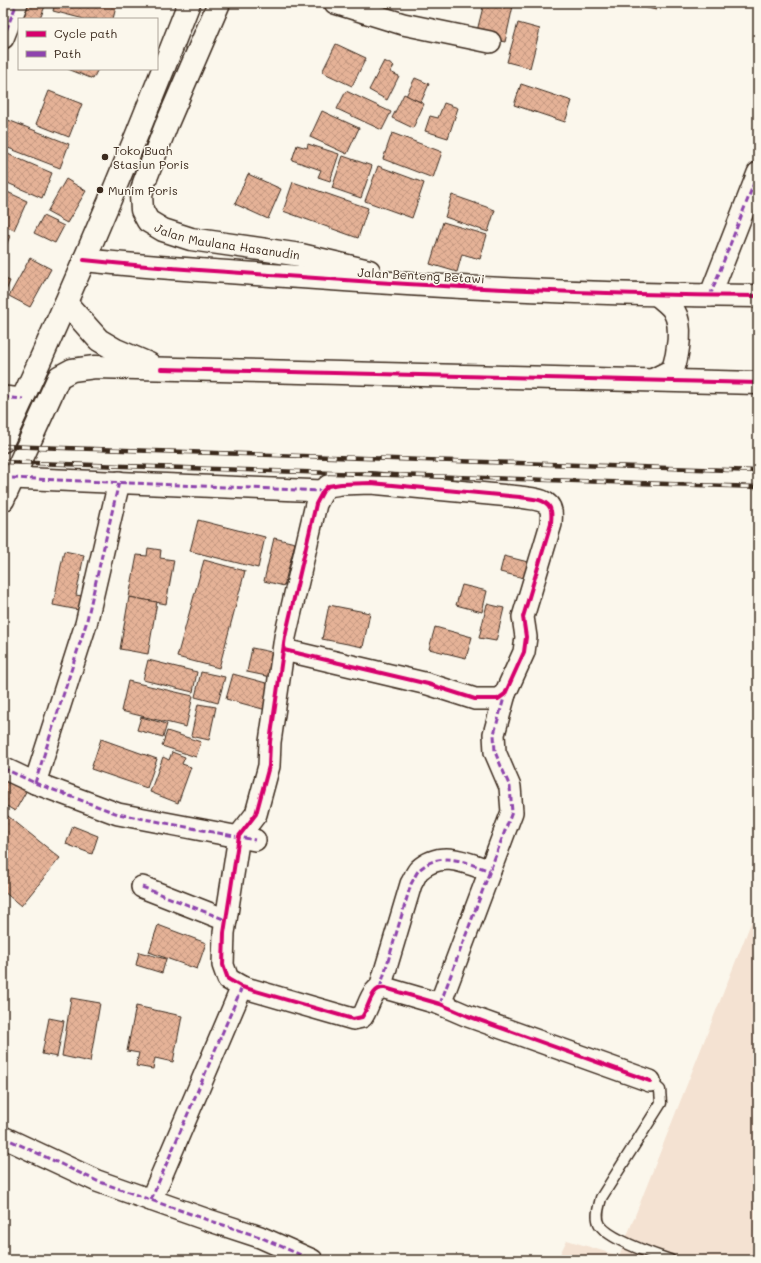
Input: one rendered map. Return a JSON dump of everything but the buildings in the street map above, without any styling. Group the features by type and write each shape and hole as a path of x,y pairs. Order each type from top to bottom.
{"main road":[{"path":"3,441 13,398 66,303 189,3"},
{"name":"Jalan Maulana Hasanudin","path":"219,3 166,126 144,182 141,195 142,210 148,220 163,230 191,239 301,256 366,270 419,286"},
{"name":"Jalan Benteng Betawi","path":"84,260 138,266 419,286 658,295 758,296"},
{"path":"655,379 672,370 677,356 679,330 674,310 658,295"},
{"path":"66,303 99,340 116,350 161,369"},
{"path":"3,500 59,377 72,370 95,367 758,382"}],"street":[{"path":"3,38 17,3"},
{"path":"335,3 404,24 490,42"},
{"path":"710,296 758,173"},
{"path":"12,478 323,491"},
{"path":"35,782 86,624 119,482"},
{"path":"440,1004 512,812 510,787 495,752 494,734 505,694 524,652 526,637 524,617 551,524 551,509 547,503 520,497 371,483 328,486 323,491 316,504 285,637 270,742 269,766 256,814 247,838 226,920 223,965 228,979 242,987 353,1019 362,1017 375,991 380,988 384,988 440,1004 468,1016 650,1081"},
{"path":"284,650 428,684 475,699 498,699 505,694"},
{"path":"3,768 118,814 247,838"},
{"path":"380,988 411,884 418,871 432,862 446,858 490,871"},
{"path":"142,887 226,920"},
{"path":"151,1200 242,987"},
{"path":"3,1138 97,1181 260,1237 312,1260"}],"lane":[{"path":"650,1081 660,1090 661,1103 601,1198 597,1214 600,1225 614,1237 670,1260"}],"shaded area":[{"path":"758,905 758,1260 557,1260 567,1240 619,1256"}],"railway":[{"path":"3,446 758,471"},
{"path":"3,462 758,487"}],"marked path":[{"path":"3,38 17,3"},
{"path":"710,296 758,173"},
{"path":"3,397 23,399"},
{"path":"12,478 323,491"},
{"path":"35,783 86,624 119,482"},
{"path":"440,1004 512,812 510,787 495,752 494,734 505,694"},
{"path":"3,768 35,783 118,814 255,840"},
{"path":"380,988 411,884 419,870 436,860 445,859 462,861 490,871"},
{"path":"142,887 226,920"},
{"path":"151,1200 242,987"},
{"path":"3,1137 97,1181 260,1237 312,1260"}],"cycle path":[{"path":"84,260 192,270 472,288 643,294 758,296"},
{"path":"161,369 758,383"},
{"path":"284,650 428,684 475,699 498,699 505,694 524,652 526,637 523,617 551,524 550,507 543,501 520,497 371,483 328,486 323,491 316,504 285,637 270,742 269,766 256,814 239,836 224,933 223,965 228,979 242,987 353,1019 362,1017 376,990 385,988 440,1004 468,1016 650,1081"}],"place":[{"name":"Toko Buah Stasiun Poris","path":"105,157"},
{"name":"Munim Poris","path":"100,190"}]}
